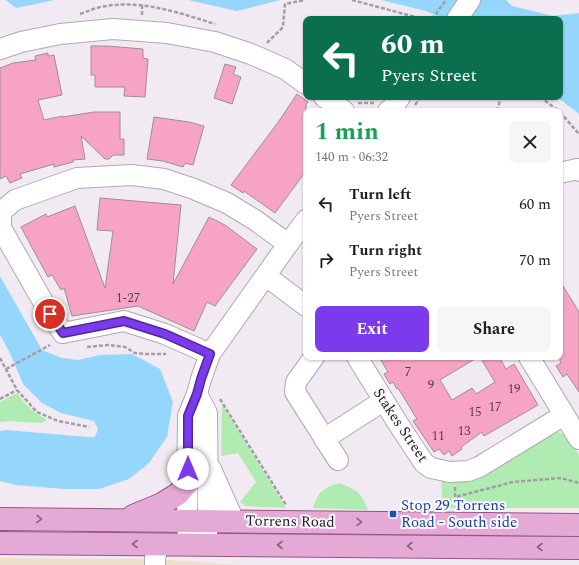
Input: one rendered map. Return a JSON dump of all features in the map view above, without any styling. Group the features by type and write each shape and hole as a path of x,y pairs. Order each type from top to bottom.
{"main road":[{"path":"123,520 162,504 178,494 188,482"},
{"name":"Torrens Road","path":"0,518 579,525"},
{"name":"Torrens Road","path":"0,543 157,555 197,545 579,548"}],"street":[{"path":"459,16 470,0"},
{"path":"0,49 21,42 60,34 113,29 167,33 215,42 251,54 285,69 303,82"},
{"path":"332,100 350,107"},
{"path":"563,172 577,169 579,170"},
{"path":"210,354 165,334 124,321 63,333 50,314 1,228 1,212 15,200 77,178 132,175 164,179 194,189 227,203 255,220 288,244"},
{"path":"198,520 188,482 188,416 201,379 210,354 303,224"},
{"path":"266,276 303,304"},
{"path":"312,360 296,382 295,392 338,460"},
{"name":"Stakes Street","path":"359,360 383,401 424,463 431,468 455,472 468,471 479,467 564,415"},
{"path":"530,360 579,439"},
{"path":"197,394 207,413 207,462 198,520 197,545"},
{"path":"324,438 383,401"},
{"path":"207,462 234,521"}],"path":[{"path":"352,0 412,16"},
{"path":"434,16 446,0"},
{"path":"544,100 555,108"},
{"path":"350,107 375,103 384,105"},
{"path":"563,115 579,134"},
{"path":"6,369 50,345 56,345"},
{"path":"82,347 108,345 125,347 135,353 141,354 168,354"},
{"path":"0,358 17,390 37,412 58,421 89,427"},
{"path":"0,399 17,390"},
{"path":"220,399 288,509"},
{"path":"455,472 456,497 513,482 561,478 579,483"}],"shaded area":[{"path":"0,558 155,559 239,565 0,565"}],"green space":[{"path":"17,393 30,408 47,420 42,423 9,421 0,422 0,402"},
{"path":"222,404 286,508 245,506 240,502 256,482 238,453 221,456"},
{"path":"559,432 569,438 579,455 579,508 443,508 441,480 549,433"},
{"path":"340,483 358,492 368,510 313,508 322,491 330,486"}],"water":[{"path":"6,0 55,0 16,8"},
{"path":"188,0 280,0 237,11"},
{"path":"381,0 506,0 512,6 553,16 437,16 426,11"},
{"path":"579,13 579,114 561,100 563,100 563,16 553,16"},
{"path":"0,276 42,350 62,358 78,360 100,355 132,354 160,369 173,402 167,437 149,463 129,479 99,489 64,489 16,485 0,481 0,431 6,430 95,437 98,429 94,421 61,413 42,403 23,384 10,353 0,335"}],"building":[{"path":"91,46 143,49 143,58 148,59 145,97 124,96 125,87 95,87 95,75 91,75"},
{"path":"48,53 48,56 54,55 62,95 38,100 44,120 94,112 120,112 120,139 124,139 124,155 113,155 109,159 105,159 81,136 85,159 73,160 73,162 54,167 54,164 20,174 22,178 10,183 6,176 0,179 0,68 13,63 36,60 35,56"},
{"path":"225,64 236,67 233,74 241,77 232,104 214,98"},
{"path":"297,94 303,100 308,102 306,108 303,108 303,175 275,213 244,191 243,193 231,185 279,121"},
{"path":"154,117 189,122 204,126 193,165 185,163 183,167 163,161 147,159"},
{"path":"100,198 181,205 173,284 209,217 225,225 257,249 215,306 207,302 194,331 138,306 72,316 64,288 61,290 52,275 48,277 21,227 46,214 47,217 75,206 105,288 113,231 97,230"},
{"path":"563,286 579,312 579,392 567,374 563,377 556,366 561,363 560,361 563,360"},
{"path":"381,360 473,360 440,380 452,400 472,388 476,394 495,382 482,360 501,360 506,369 514,364 538,405 484,436 482,432 461,447 462,449 452,456 449,451 444,455 439,449 434,452 413,421 417,419 398,388 397,389 393,382 390,384 384,374 388,372"}],"place":[{"name":"Stop 29 Torrens Road - South side","path":"393,514"}],"route":[{"path":"50,314 63,333 124,321 165,334 210,354 188,416 188,469"}]}
